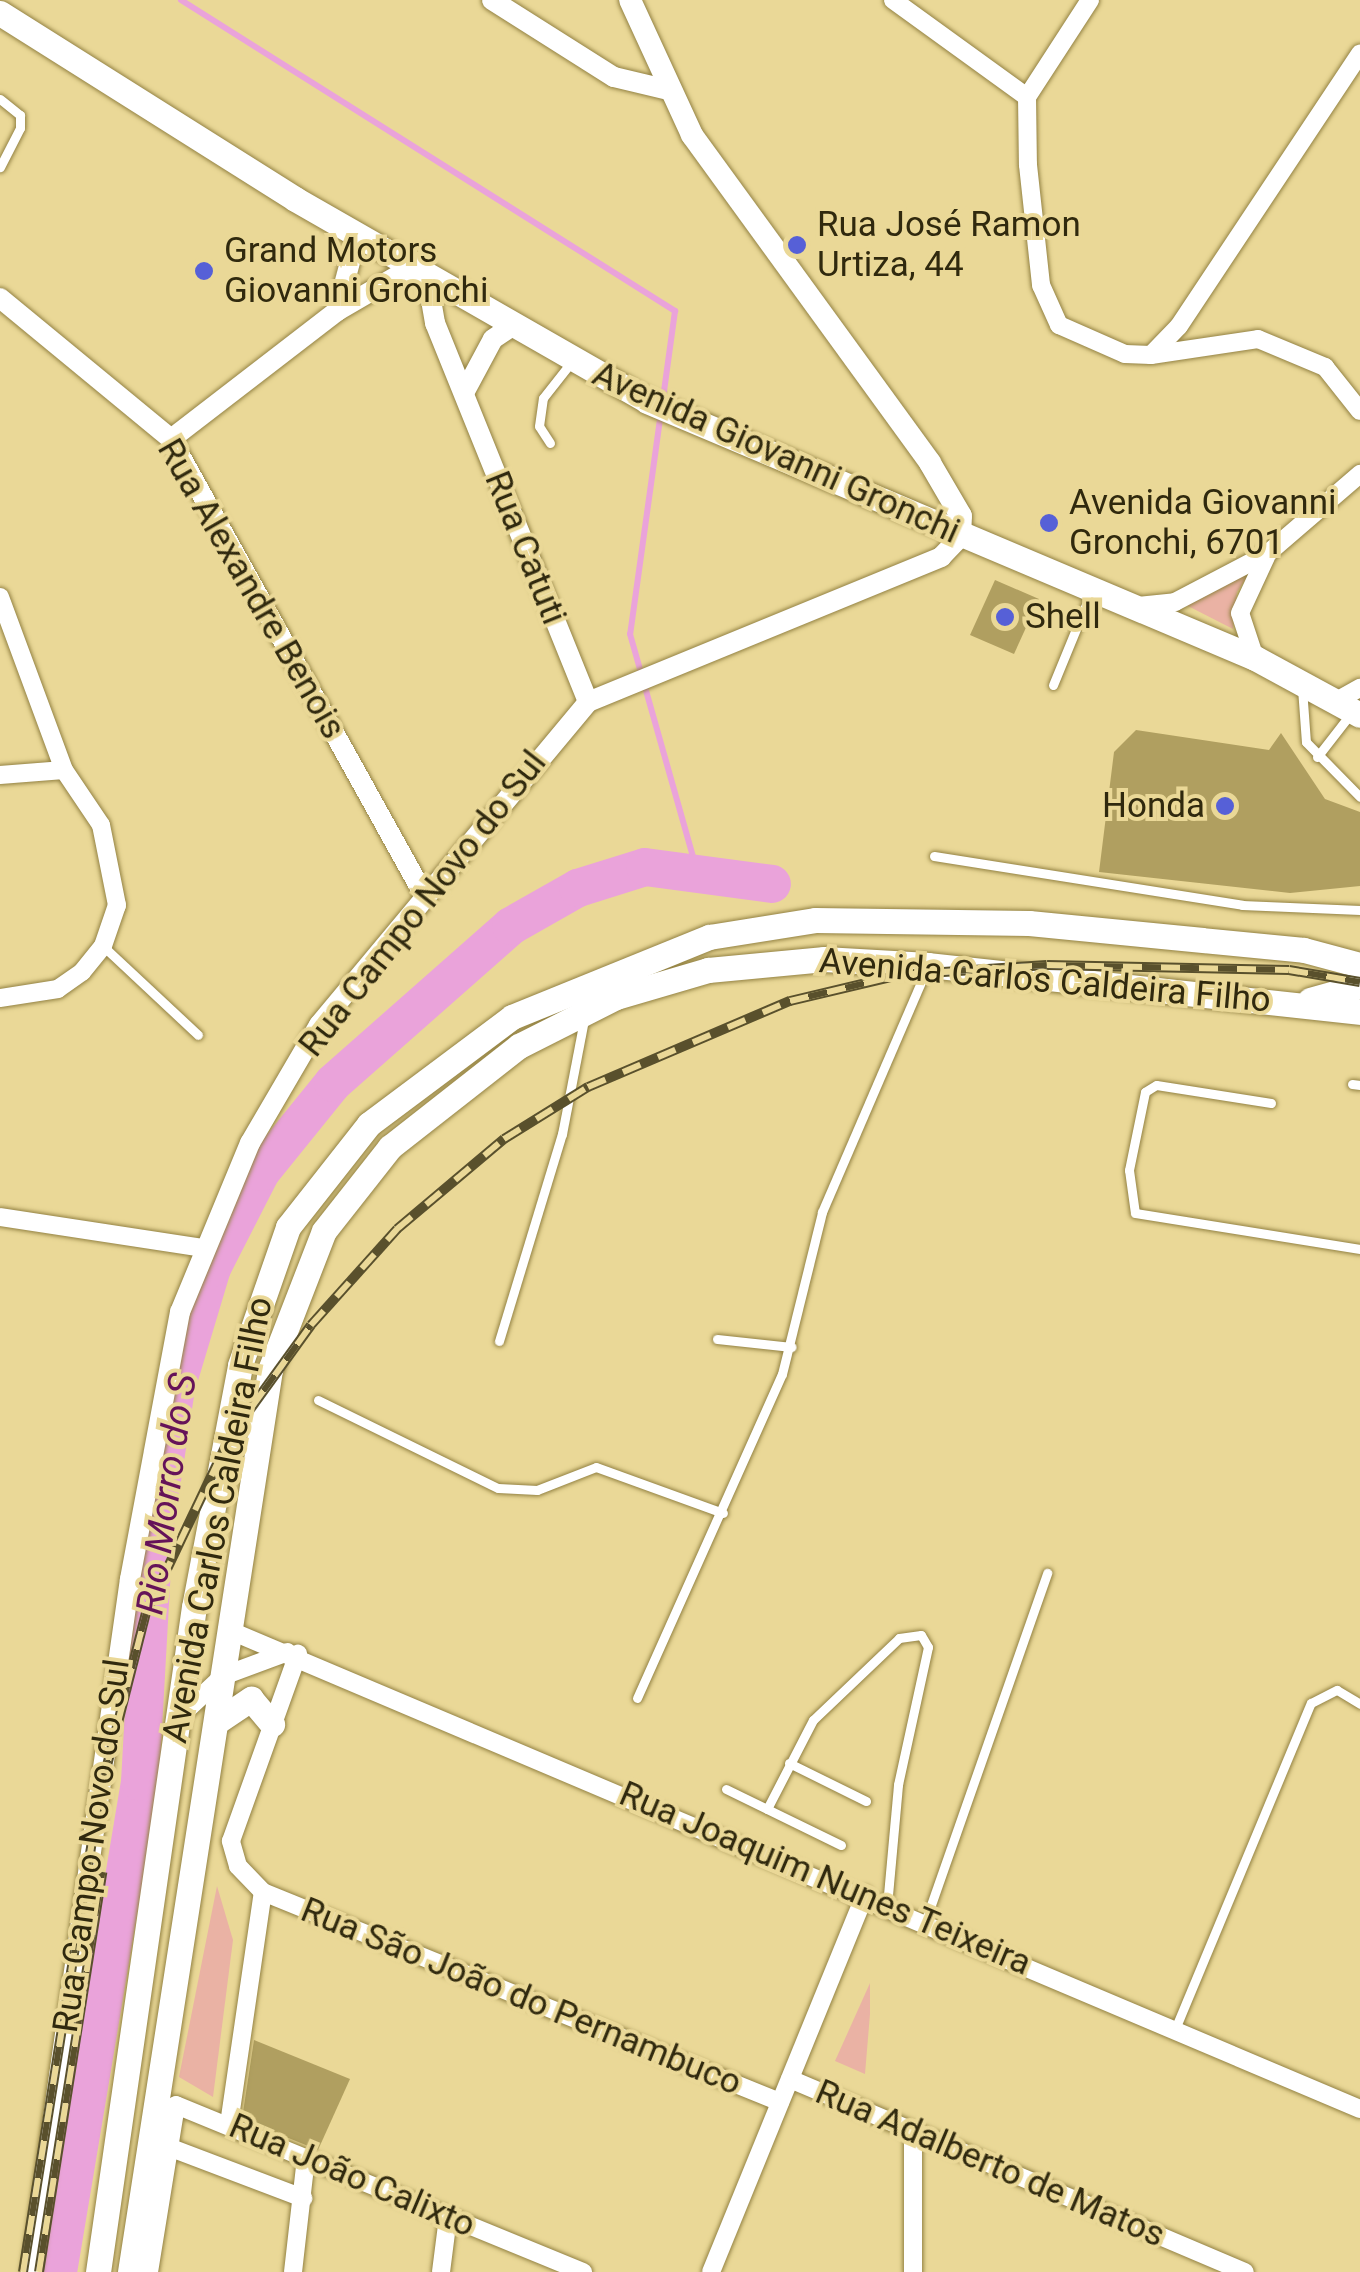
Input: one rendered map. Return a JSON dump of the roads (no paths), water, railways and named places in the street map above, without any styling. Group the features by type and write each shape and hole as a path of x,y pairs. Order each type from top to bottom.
{"main road":[{"path":"630,0 668,90 726,185 930,463 960,516 960,536"},
{"name":"Avenida Giovanni Gronchi","path":"3,17 357,236 573,360 960,536 1133,606 1353,703"},
{"name":"Avenida Carlos Caldeira Filho","path":"98,2272 178,1717 262,1283 310,1192 417,1080 512,1017 612,970 708,937 815,920 1029,923 1304,950 1360,966"},
{"path":"1304,950 1360,948"},
{"name":"Avenida Carlos Caldeira Filho","path":"130,2272 270,1370 324,1230 390,1147 518,1046 585,1014 708,970 824,959 1300,1002 1360,1012"},
{"path":"1300,1002 1360,986"},
{"path":"218,1720 251,1699 272,1724"}],"street":[{"path":"492,0 614,76 668,90"},
{"path":"893,0 1027,96"},
{"path":"1090,0 1027,96 1041,286 1059,325 1105,350 1151,354 1258,338 1326,368 1360,412"},
{"path":"1151,354 1180,326 1360,54"},
{"path":"338,310 357,236"},
{"path":"170,439 338,310 419,273"},
{"name":"Rua Catuti","path":"419,273 588,702"},
{"name":"Rua Alexandre Benois","path":"0,298 29,327 170,439 423,893"},
{"name":"Rua Alexandre Benois","path":"0,317 29,327"},
{"path":"464,393 493,339 512,326"},
{"path":"1133,606 1174,602 1268,554 1360,475"},
{"name":"Rua Campo Novo do Sul","path":"31,2272 130,1579 180,1312 202,1248 250,1143 320,1025 423,893 588,702 941,557 960,536"},
{"path":"1255,658 1240,613 1268,554"},
{"path":"0,596 64,770 101,825 116,869 103,946 58,988 0,998"},
{"path":"0,775 64,770"},
{"path":"0,1217 202,1248"},
{"name":"Rua Joaquim Nunes Teixeira","path":"231,1631 293,1653 1360,2108"},
{"path":"178,1717 223,1676 293,1653"},
{"path":"229,2124 263,1892 238,1866 231,1840 293,1653"},
{"name":"Rua São João do Pernambuco","path":"263,1892 780,2102"},
{"path":"710,2272 865,1895"},
{"name":"Rua Adalberto de Matos","path":"790,2079 1245,2272"},
{"name":"Rua João Calixto","path":"303,2198 166,2146 176,2105 583,2272"},
{"path":"913,2134 913,2272"},
{"path":"149,2272 166,2146"},
{"path":"293,2272 306,2158"},
{"path":"442,2272 448,2217"}],"lane":[{"path":"0,99 20,116 0,167"},
{"path":"550,443 539,426 544,398 573,360"},
{"path":"1053,685 1092,590"},
{"path":"1303,682 1300,714 1316,757 1360,797"},
{"path":"1316,757 1353,703"},
{"path":"934,856 1242,905 1360,910"},
{"path":"103,946 198,1035"},
{"path":"637,1698 723,1514 792,1347 822,1212 928,966"},
{"path":"499,1341 562,1134 585,1014"},
{"path":"1270,1103 1156,1085 1145,1092 1129,1170 1135,1213 1360,1249"},
{"path":"717,1339 792,1347"},
{"path":"318,1400 498,1488 537,1490 596,1467 723,1514"},
{"path":"925,1922 1047,1573"},
{"path":"768,1809 789,1763 845,1685 899,1638 921,1636 928,1648 898,1785 887,1905"},
{"path":"1176,2029 1311,1703 1337,1690 1360,1704"},
{"path":"789,1763 866,1801"},
{"path":"726,1789 841,1844"}],"waterway":[{"path":"181,0 675,311 663,399"},
{"path":"661,412 630,634 696,868"},
{"name":"Rio Morro do S","path":"58,2272 140,1782 154,1532 176,1388 212,1268 261,1172 333,1083 511,926 578,888 645,867 772,884"}],"railway":[{"path":"23,2272 99,1797 146,1613 230,1437 311,1325 397,1229 504,1139 588,1087 790,1001 899,975 1047,965 1289,970 1360,982"},
{"path":"39,2272 102,1872"}],"place":[{"name":"Rua José Ramon Urtiza, 44","path":"797,245"},
{"name":"Grand Motors Giovanni Gronchi","path":"204,271"},
{"name":"Avenida Giovanni Gronchi, 6701","path":"1049,523"},
{"name":"Shell","path":"1005,617"},
{"name":"Honda","path":"1225,806"}]}
